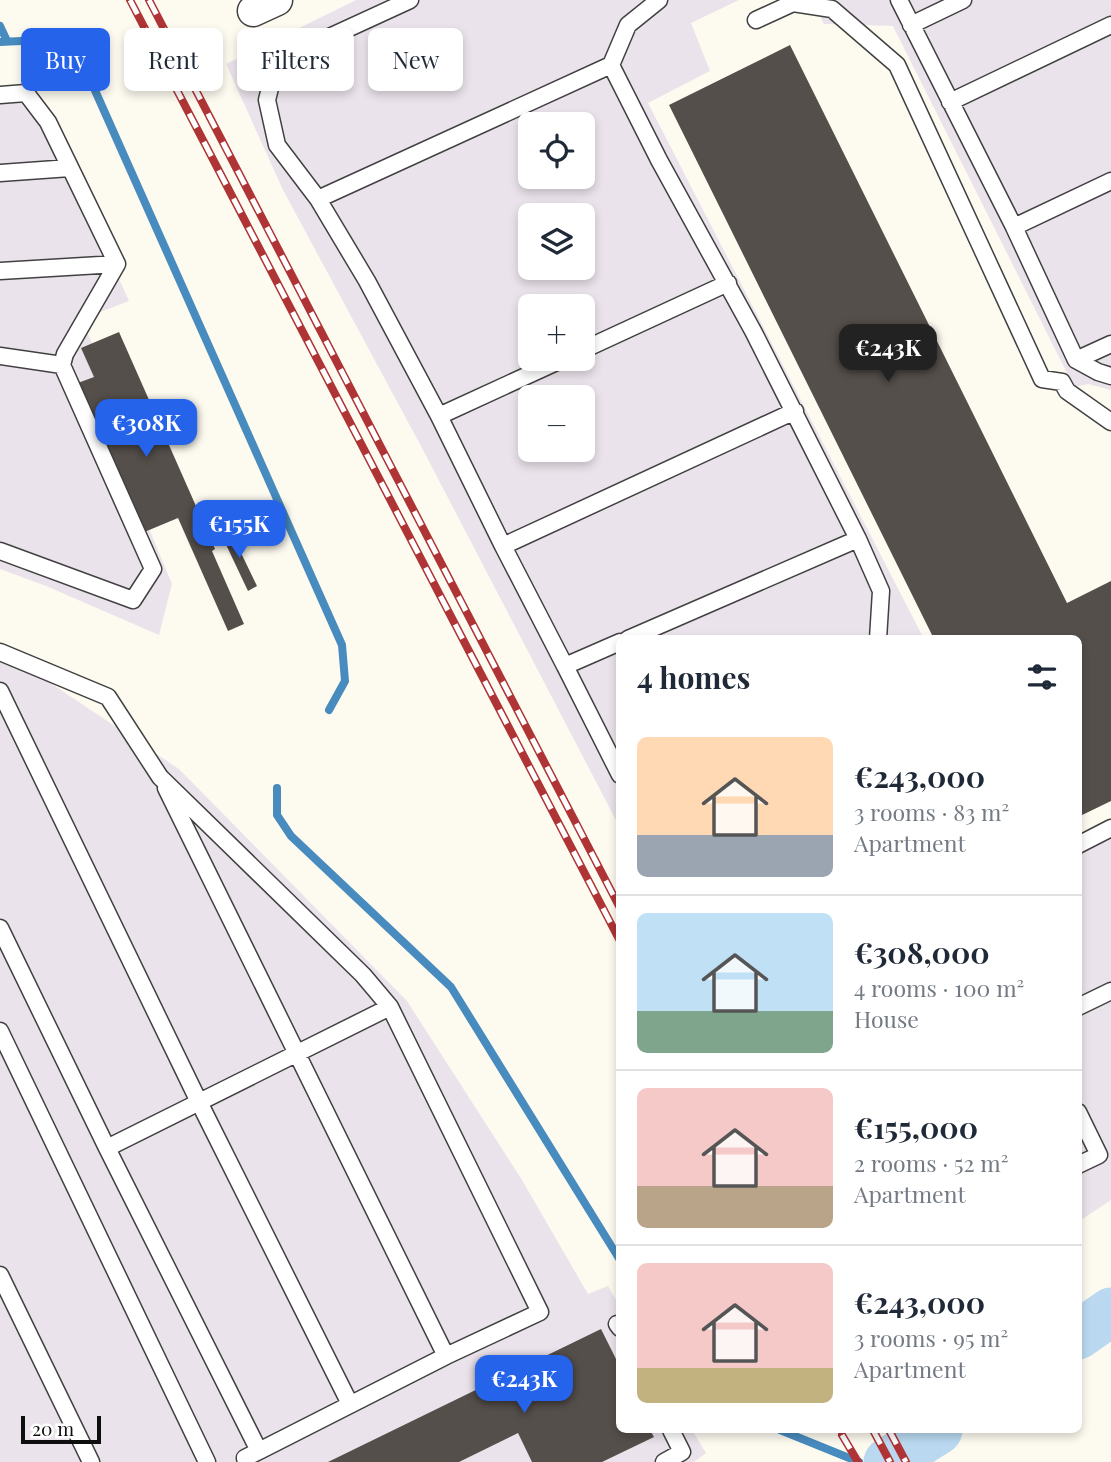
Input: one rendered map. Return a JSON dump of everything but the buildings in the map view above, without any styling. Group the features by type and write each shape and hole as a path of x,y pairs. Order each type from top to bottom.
{"lane":[{"path":"410,0 286,57 272,80 267,100 277,145 318,199 367,281 439,416 616,767"},
{"path":"318,199 611,65 628,25 659,0"},
{"path":"899,0 1014,228 1076,360 1111,376"},
{"path":"911,25 963,0"},
{"path":"756,20 792,1 832,9 897,65 1042,379 1062,382 1067,391 1111,422"},
{"path":"950,102 1111,25"},
{"path":"611,65 659,160 795,411 858,539 881,592 878,635"},
{"path":"0,95 26,93 48,121 117,264"},
{"path":"0,173 70,167"},
{"path":"1014,228 1111,181"},
{"path":"0,271 117,264"},
{"path":"0,551 133,600 153,569 62,365 65,354 117,264"},
{"path":"595,344 728,283"},
{"path":"1076,360 1111,344"},
{"path":"0,356 62,365"},
{"path":"439,416 537,371"},
{"path":"503,546 795,411"},
{"path":"637,635 858,539"},
{"path":"565,666 616,644"},
{"path":"0,652 108,697 160,776 446,1356"},
{"path":"0,691 199,1102 350,1404"},
{"path":"160,776 363,975 390,1007 540,1312 350,1404 245,1458 246,1462"},
{"path":"1082,843 1111,828"},
{"path":"0,928 259,1451"},
{"path":"1082,1005 1111,991"},
{"path":"107,1148 390,1007"},
{"path":"0,1031 207,1462"},
{"path":"1082,1118 1105,1152 1082,1163"},
{"path":"0,1275 91,1462"},
{"path":"664,1462 682,1452 672,1433"}],"shaded area":[{"path":"356,0 739,0 691,23 710,71 648,103 922,635 616,635 616,820 422,448 283,190 238,91 354,91 354,28 299,28"},
{"path":"812,0 1111,0 1111,390 1088,384 1074,387 893,26 824,24"},
{"path":"237,59 237,88 226,64"},
{"path":"0,88 28,91 68,166 129,301 82,319 104,372 88,381 172,584 159,635 0,569"},
{"path":"0,656 19,662 179,769 407,1001 522,1180 588,1294 608,1286 616,1300 616,1433 694,1433 706,1453 694,1462 0,1462"},
{"path":"1111,825 1111,1200 1082,1219 1082,840"}],"waterway":[{"path":"0,26 7,41"},
{"path":"0,42 63,39 81,59 342,645 345,681 329,710"},
{"path":"277,788 277,815 291,836 451,987 616,1254"},
{"path":"1082,1332 1111,1312"},
{"path":"787,1433 859,1462"},
{"path":"888,1462 933,1433"}],"railway":[{"path":"130,0 616,933"},
{"path":"149,0 616,900"},
{"path":"875,1433 890,1462"},
{"path":"891,1433 906,1462"},
{"path":"842,1435 858,1462"}]}
